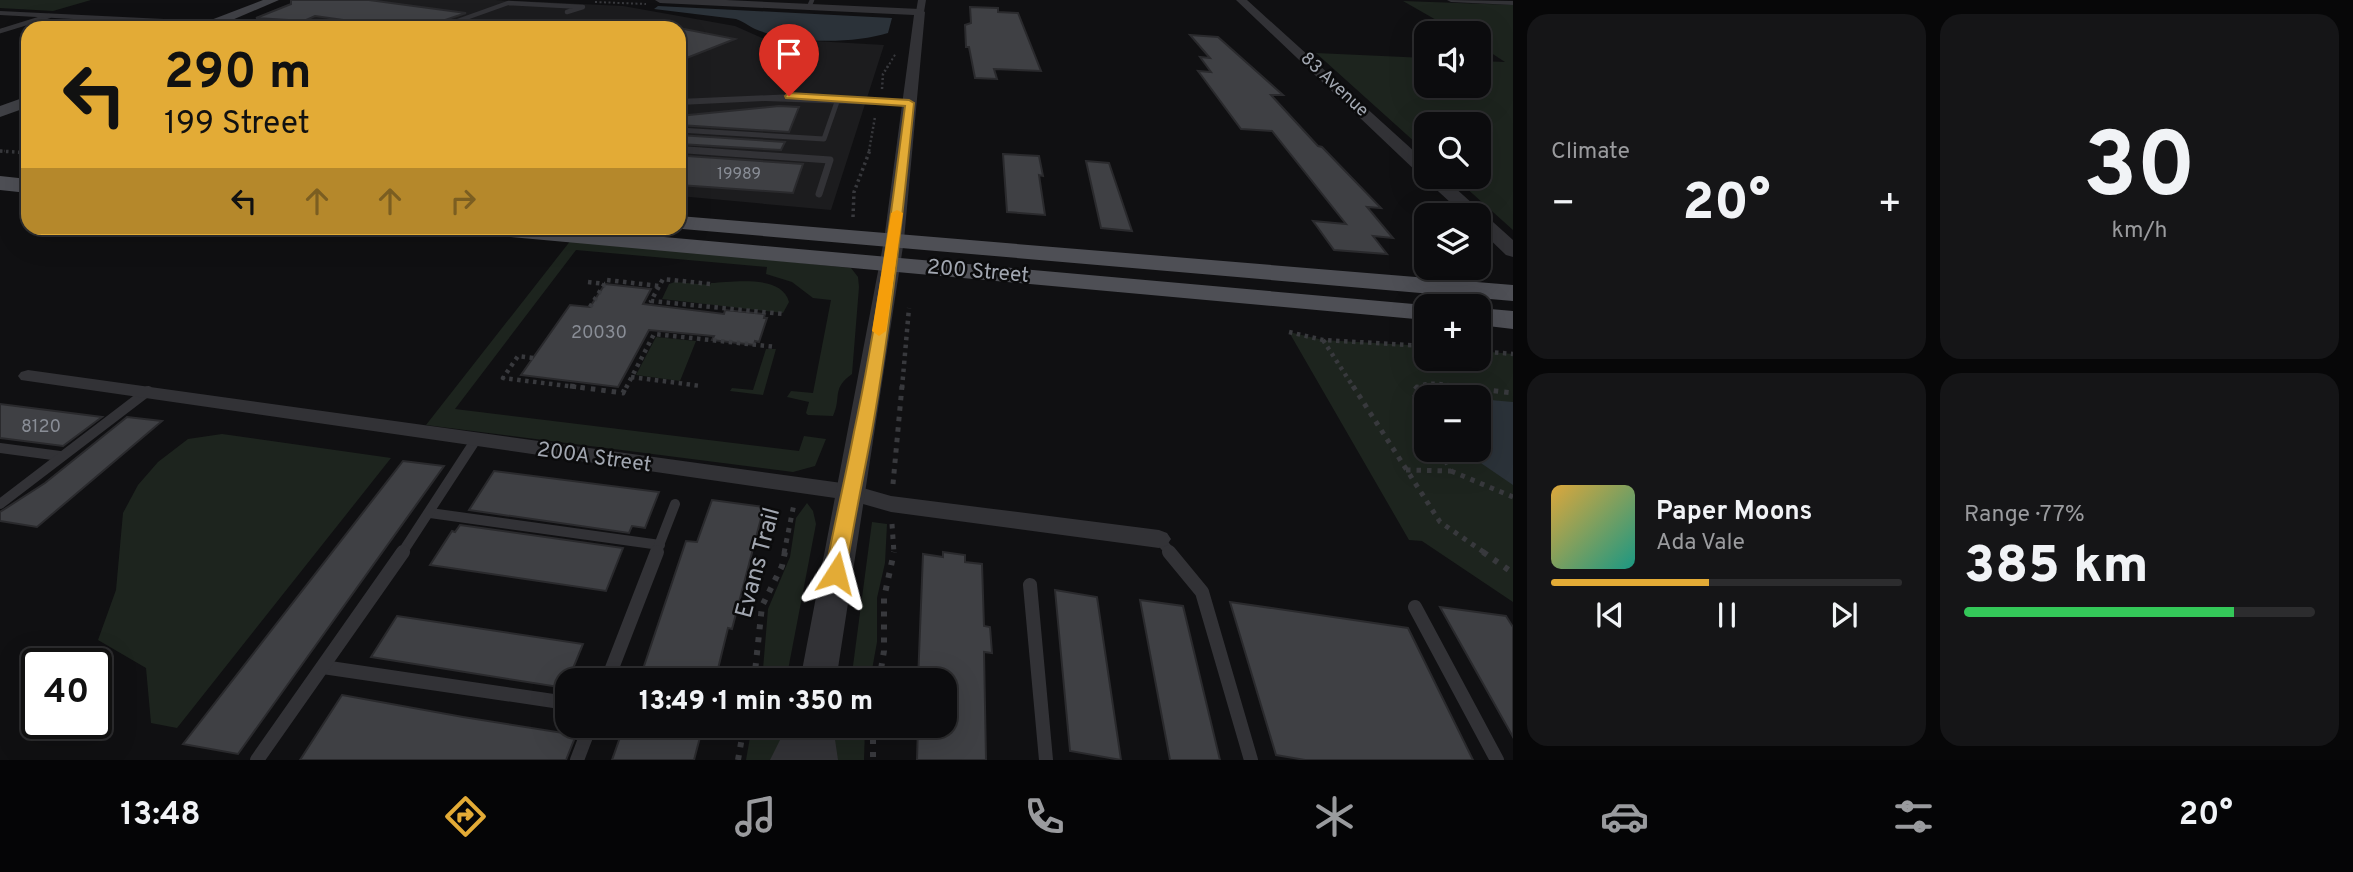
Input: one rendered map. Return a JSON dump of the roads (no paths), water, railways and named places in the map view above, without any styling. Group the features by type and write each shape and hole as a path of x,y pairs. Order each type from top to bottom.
{"main road":[{"path":"224,21 273,0"},
{"path":"0,101 21,94"},
{"path":"0,112 21,104"},
{"path":"0,165 21,166"},
{"path":"0,183 21,185"},
{"name":"200 Street","path":"686,224 892,252 1414,311"},
{"name":"200 Street","path":"606,235 1513,293"},
{"path":"1491,318 1513,320"}],"street":[{"path":"660,0 921,6 892,252 820,668"},
{"name":"83 Avenue","path":"1241,0 1414,160"},
{"path":"1451,0 1513,3"},
{"path":"0,13 130,21"},
{"path":"686,102 789,96 909,103"},
{"path":"1446,189 1461,203"},
{"path":"1491,230 1513,251"},
{"name":"200A Street","path":"28,376 148,391 475,442 849,492 891,503 1159,539"},
{"path":"789,760 801,738"},
{"path":"816,738 819,760"}],"lane":[{"path":"458,21 508,3 583,7 567,12"},
{"path":"33,21 49,16"},
{"path":"0,31 21,25"},
{"path":"686,130 824,139 838,99"},
{"path":"686,149 831,156 819,194"},
{"path":"0,504 148,391"},
{"path":"257,760 430,513 475,442"},
{"path":"0,448 60,456"},
{"path":"612,668 675,504"},
{"path":"430,513 660,545"},
{"path":"1159,539 1202,592 1251,760"},
{"path":"1030,585 1046,760"},
{"path":"1415,607 1497,760"},
{"path":"323,667 555,702"},
{"path":"577,760 585,738"}]}
